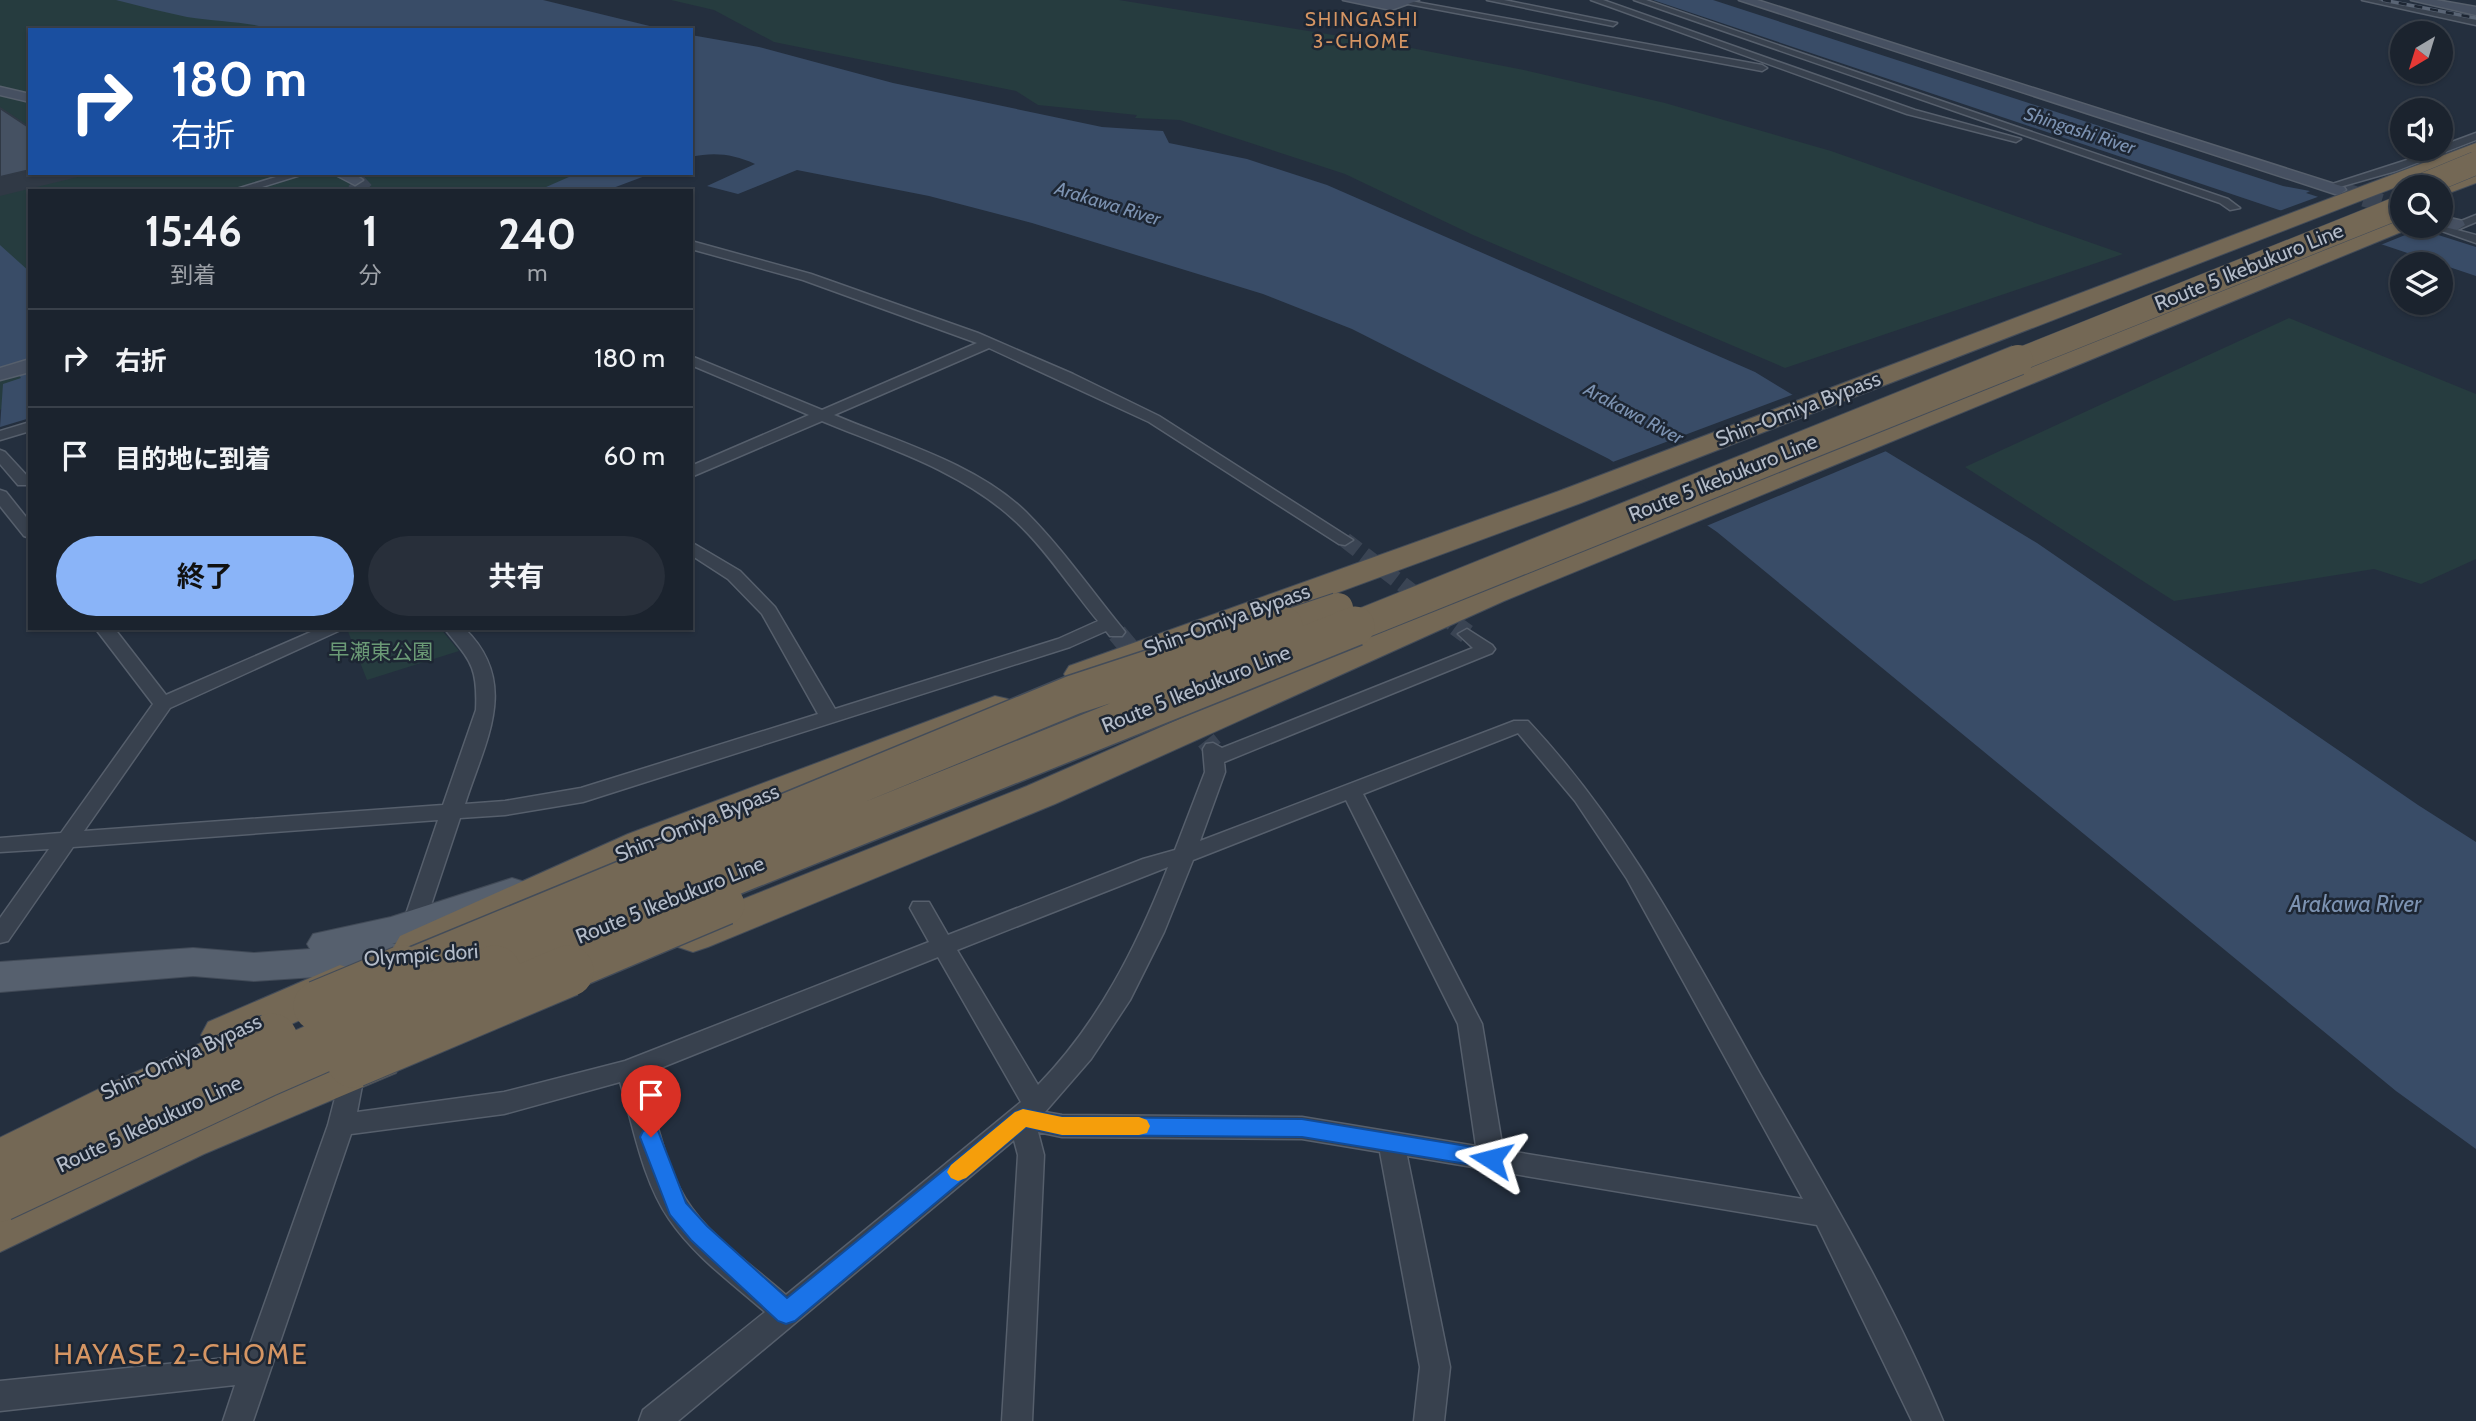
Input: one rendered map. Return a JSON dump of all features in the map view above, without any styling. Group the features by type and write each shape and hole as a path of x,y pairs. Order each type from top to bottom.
{"highway":[{"name":"Shin-Omiya Bypass","path":"0,1144 131,1081 403,941 691,824 1168,641 1480,529 2340,191 2476,149"},
{"path":"2447,175 2476,163"},
{"path":"2453,185 2476,176"},
{"path":"2453,202 2476,192"},
{"name":"Route 5 Ikebukuro Line","path":"0,1196 133,1130 341,1036 544,951 1399,598 2390,198"},
{"name":"Route 5 Ikebukuro Line","path":"0,1166 195,1073 520,933 1399,598 2390,211"},
{"path":"353,1066 835,880 1053,790 1492,594 2390,228"},
{"path":"131,1081 1073,695 1399,598"},
{"path":"0,1229 186,1139 1120,737 1399,598"}],"main road":[{"name":"Olympic dori","path":"0,977 193,962 254,967 403,941 534,945 835,880"}],"street":[{"path":"1349,0 1391,6 1411,1 1757,68 1777,64"},
{"path":"1490,0 1613,23"},
{"path":"1473,23 1526,0"},
{"path":"1595,0 1911,111 2013,140 2026,133"},
{"path":"1745,0 2340,191 2476,136"},
{"path":"2366,0 2476,22"},
{"path":"2417,0 2476,7"},
{"path":"2430,0 2476,7"},
{"path":"2439,0 2476,7"},
{"path":"2455,0 2476,7"},
{"path":"1619,8 1643,2 2224,201 2234,208"},
{"path":"1573,42 1633,13"},
{"path":"1663,34 1674,28"},
{"path":"1640,46 1652,40"},
{"path":"1737,50 1772,44"},
{"path":"1831,83 1865,76"},
{"path":"0,91 28,98"},
{"path":"242,189 295,175"},
{"path":"2453,222 2476,218"},
{"path":"2453,232 2476,239"},
{"path":"693,246 807,277 988,343 1154,419 1345,540"},
{"path":"693,471 988,343"},
{"path":"0,845 452,812 529,805 583,795 1113,628 1020,516 990,492 954,471 693,361"},
{"path":"0,373 28,366"},
{"path":"0,436 28,427"},
{"path":"0,455 27,481 0,490"},
{"path":"0,495 28,530"},
{"path":"693,548 734,575 769,611 830,718"},
{"path":"106,630 163,704"},
{"path":"0,935 163,704 331,630"},
{"path":"403,941 452,812 486,710 488,681 478,658 455,630"},
{"path":"654,1421 1029,1112 1084,1050 1128,984 1148,944 1215,772 1214,753 1486,649 1467,634"},
{"path":"341,1125 504,1102 629,1070 1151,864 1182,856 1521,725 1546,750 1635,872 1826,1215 1928,1421"},
{"path":"1351,790 1470,1024 1491,1159"},
{"path":"921,908 1029,1112 1031,1155 1017,1421"},
{"path":"238,1421 341,1125 353,1066"},
{"path":"629,1070 665,1182 677,1208 699,1233 786,1313"},
{"path":"1029,1112 1062,1126 1302,1128 1826,1215"},
{"path":"1391,1143 1435,1367 1429,1421"},
{"path":"0,1396 256,1369"}],"green space":[{"path":"0,0 341,0 435,28 28,28 28,175 603,175 566,189 28,189 28,389 0,410"},
{"path":"671,0 1119,0 1401,46 1524,70 1665,103 1831,151 2123,254 1785,368 1473,235 1345,174 1180,120 1135,118 1137,115 1038,105 1016,91 774,42 714,10"},
{"path":"2289,318 2476,394 2476,559 2421,584 2374,569 2174,601 1965,467"},
{"name":"早瀬東公園","path":"347,630 442,630 459,651 367,680"}],"water":[{"path":"116,0 543,0 658,28 268,28 187,17"},
{"name":"Shingashi River","path":"1653,0 1713,0 2283,186 2310,191 2306,193 2390,220 2390,238 2448,238 2476,247 2476,276 2453,268 2453,252 2404,252"},
{"name":"Arakawa River","path":"693,35 759,47 893,83 1102,127 1163,131 1169,143 1247,159 1327,185 1755,372 2037,543 2476,842 2476,1149 2396,1091 1717,532 1609,459 1352,329 1263,294 1032,223 929,196 797,170 738,194 707,186 755,164 739,158 708,155 693,157"},
{"path":"573,175 648,175 610,189 542,189"},
{"path":"0,245 28,270 28,419 0,427 3,384 21,378 18,374 0,380"}],"pier":[{"path":"2323,195 2390,216 2390,238 2398,238 2378,246 2274,213"},
{"path":"1797,393 1891,449 1704,527 1610,463"}],"building":[{"path":"0,108 28,127 28,170 0,177"}],"tunnel":[{"path":"355,180 363,189"},
{"path":"2338,190 2390,205"},
{"path":"1345,540 1459,628"},
{"path":"1456,626 1467,634"},
{"path":"1117,633 1143,664"},
{"path":"1187,717 1213,749"}],"railway":[{"path":"2383,0 2476,18"}],"slow traffic":[{"path":"958,1172 1023,1118 1062,1126 1139,1126"}],"district":[{"name":"SHINGASHI 3-CHOME","path":"1362,30"},
{"name":"HAYASE 2-CHOME","path":"181,1354"}],"route":[{"path":"651,1137 665,1182 677,1208 699,1233 786,1313 1023,1118 1062,1126 1302,1128 1491,1159"}]}
